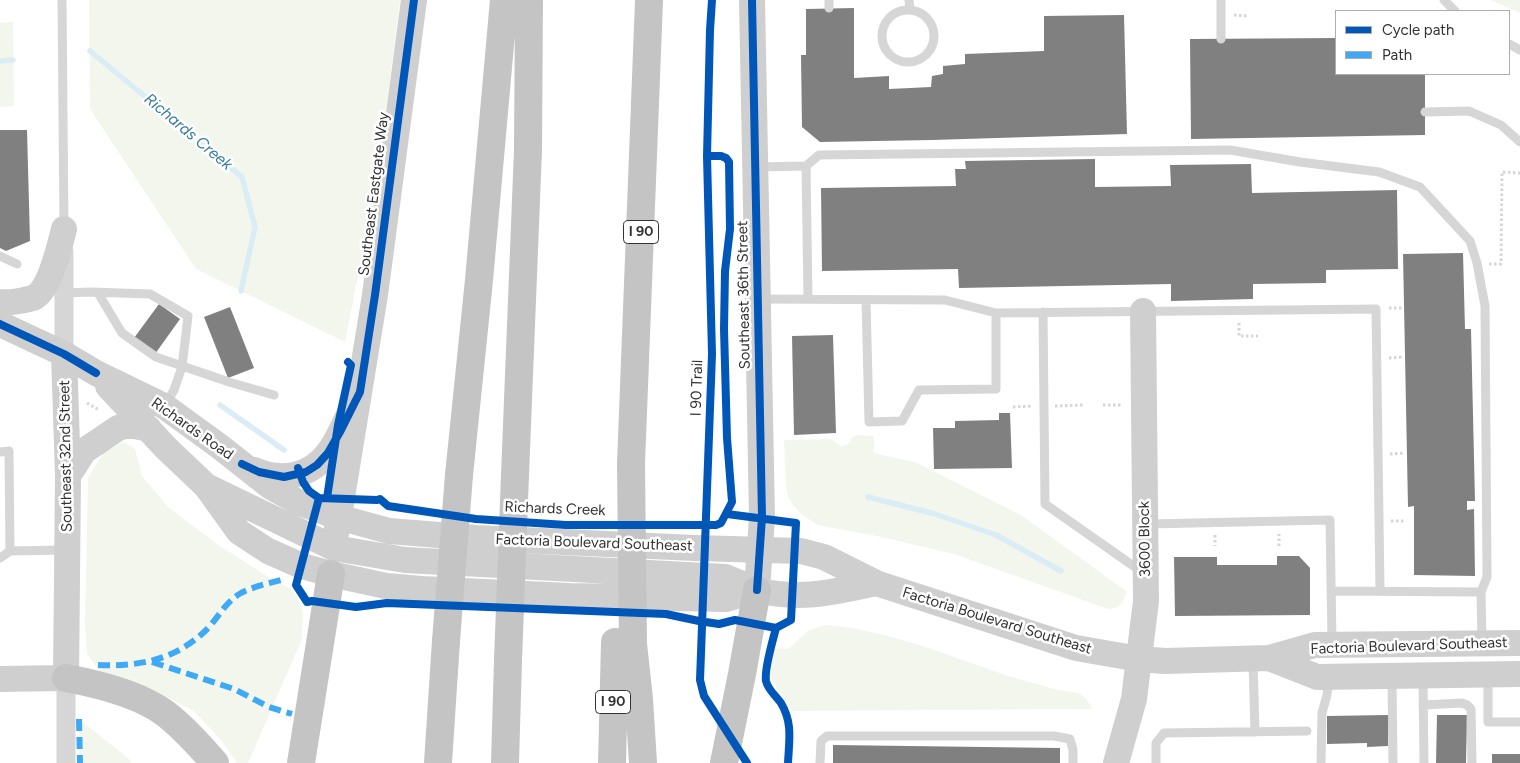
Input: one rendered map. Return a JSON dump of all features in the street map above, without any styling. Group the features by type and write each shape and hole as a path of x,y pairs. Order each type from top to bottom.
{"highway":[{"path":"438,763 459,475 479,280 504,0"},
{"path":"505,763 528,150 529,0"},
{"name":"I 90","path":"612,763 624,643 649,0"},
{"path":"301,763 331,574"},
{"path":"724,763 742,674 756,590"},
{"path":"624,643 639,699 643,763"},
{"path":"66,678 99,685 138,699 165,713 194,738 215,763"}],"main road":[{"name":"Southeast Eastgate Way","path":"331,574 338,517 377,280 414,0"},
{"name":"Southeast 36th Street","path":"752,0 762,514 756,590"},
{"path":"0,302 6,303 35,297 52,269 64,229"},
{"name":"3600 Block","path":"1116,763 1134,699 1146,601 1143,311"},
{"name":"Richards Road","path":"0,324 64,354 157,417 242,464 271,487 298,502 338,517"},
{"name":"Southeast 32nd Street","path":"64,354 68,476 66,678"},
{"path":"242,464 258,472 284,477 306,472 328,453 360,392"},
{"path":"68,476 84,451 118,428 135,426 157,417"},
{"name":"Richards Road","path":"157,417 166,448 206,486 238,532 268,551 302,566 331,574"},
{"name":"Richards Road","path":"206,486 334,548"},
{"name":"Factoria Boulevard Southeast","path":"338,517 390,531 476,538 795,550 824,557 876,583 1076,648 1139,659 1165,661 1261,658 1315,645 1482,644 1519,639"},
{"name":"Factoria Boulevard Southeast","path":"334,548 405,560 725,576 756,590 793,596 824,594 876,583"},
{"name":"Factoria Boulevard Southeast","path":"331,574 386,586 569,596 726,599 756,590"},
{"name":"Factoria Boulevard Southeast","path":"1261,658 1317,677 1520,674"},
{"path":"0,679 66,678"}],"street":[{"name":"Southeast 32nd Street","path":"64,229 64,354"},
{"name":"Southeast 32nd Street","path":"66,678 66,763"}],"lane":[{"name":"Southeast 32nd Street","path":"62,0 64,229"},
{"path":"909,0 910,10"},
{"path":"1221,0 1221,39"},
{"path":"1444,0 1454,10"},
{"path":"910,10 925,16 934,31 934,39 932,48 920,59 912,62 903,62 888,53 882,37 887,21 893,15 901,11 910,10"},
{"path":"1425,112 1469,111 1501,125 1520,142"},
{"path":"755,166 806,166 819,155 1230,150 1300,162 1379,172 1420,187 1470,241 1477,263 1485,306 1487,578 1481,592 1482,644"},
{"path":"806,166 808,299"},
{"path":"0,256 17,264"},
{"path":"98,292 122,333 156,357 182,367 274,395"},
{"path":"64,293 150,294 188,316 182,367 174,390 157,417"},
{"path":"759,299 945,300 996,313 1376,309 1380,590"},
{"path":"866,300 869,422 902,421 918,390 996,389 996,313"},
{"path":"1043,312 1045,504 1146,575"},
{"path":"0,452 9,452 10,551"},
{"path":"1145,524 1330,520 1332,645"},
{"path":"0,558 10,551 67,550"},
{"path":"1331,591 1481,592"},
{"path":"1255,732 1261,658"},
{"path":"1488,675 1488,722 1520,722"},
{"path":"1392,676 1393,763"},
{"path":"1423,676 1424,763"},
{"path":"1321,763 1322,712 1330,677"},
{"path":"1423,705 1462,703 1471,708 1472,763"},
{"path":"1156,763 1156,743 1164,733 1307,731"},
{"path":"820,763 821,741 827,736 1054,736 1070,739 1073,750 1073,763"}],"path":[{"path":"1234,15 1247,16"},
{"path":"1501,264 1502,172 1520,173"},
{"path":"1240,310 1239,336 1258,336"},
{"path":"1103,405 1132,405"},
{"path":"1014,406 1034,406"},
{"path":"1055,406 1083,406"},
{"path":"1279,531 1279,546"},
{"path":"1214,532 1215,546"}],"shaded area":[{"path":"89,0 400,0 367,258 361,260 345,342 196,269 90,109"},
{"path":"1491,0 1520,0 1520,13"},
{"path":"13,22 14,106 0,107 0,23"},
{"path":"858,435 874,436 874,453 917,463 1021,515 1126,591 1123,602 1115,608 1108,609 954,554 877,536 817,525 800,513 788,496 784,440 831,439 842,446 849,443 852,437"},
{"path":"124,442 135,449 142,476 169,508 217,544 270,578 291,589 298,599 303,613 302,639 248,763 237,763 221,740 194,711 151,689 100,672 87,654 85,623 88,478 103,453"},
{"path":"825,625 872,632 895,638 1009,676 1054,689 1077,693 1085,698 1092,709 792,711 770,677 774,648 788,649 809,630"},
{"path":"79,719 129,759 131,763 79,763"}],"building":[{"path":"854,8 854,78 889,76 889,89 931,87 932,76 943,74 943,66 965,64 965,54 1044,51 1044,16 1124,15 1127,134 820,142 802,127 801,55 806,55 806,9"},
{"path":"1335,38 1335,75 1425,75 1425,135 1191,139 1190,39"},
{"path":"0,130 27,130 30,241 6,251 0,248"},
{"path":"1095,159 1095,187 1171,186 1170,165 1251,164 1252,193 1397,190 1398,269 1326,270 1326,283 1253,284 1253,299 1171,301 1171,284 959,288 958,269 822,271 821,188 956,186 955,169 966,169 965,161"},
{"path":"1463,253 1465,329 1471,329 1475,501 1467,501 1467,510 1474,509 1475,576 1414,575 1414,506 1408,507 1403,254"},
{"path":"159,304 180,319 155,354 134,338"},
{"path":"230,307 254,368 228,378 204,317"},
{"path":"833,335 836,433 794,435 792,336"},
{"path":"999,413 1010,413 1012,468 934,469 933,428 955,428 955,421 999,420"},
{"path":"1277,556 1299,556 1310,568 1310,615 1175,616 1174,557 1217,557 1217,565 1277,565"},
{"path":"1388,715 1388,746 1367,747 1367,743 1327,744 1327,716"},
{"path":"1437,715 1467,715 1466,763 1436,763"},
{"path":"833,745 1060,748 1060,763 833,763"},
{"path":"1492,754 1520,754 1520,763 1492,763"}],"waterway":[{"name":"Richards Creek","path":"90,51 242,177 255,227 241,291"},
{"name":"Richards Creek","path":"0,61 13,60"},
{"name":"Richards Creek","path":"220,405 284,450"},
{"name":"Richards Creek","path":"868,497 935,514 996,535 1061,571"}],"marked path":[{"path":"98,665 144,662 172,653 198,637 236,596 252,588 285,579"},
{"path":"152,662 234,689 269,707 292,714"},
{"path":"79,719 80,763"}],"cycle path":[{"path":"242,464 259,472 284,477 306,472 317,465 328,453 360,392 375,295 414,0"},
{"name":"I 90 Trail","path":"712,0 707,156 712,354 700,680 704,696 747,763"},
{"path":"752,0 762,517 757,590"},
{"name":"Richards Creek","path":"298,468 303,482 309,491 319,498 380,499 388,506 476,519 566,525 716,525 721,523 732,502 727,438 724,329 725,271 730,229 729,162 721,156 707,156"},
{"path":"0,324 64,354 96,373"},
{"path":"327,498 338,425 351,365 348,362"},
{"path":"319,498 296,585 307,602 312,601 356,607 387,603 666,614 719,624 735,620 776,628"},
{"path":"727,514 796,523 791,620 776,628 766,669 768,687 785,710 789,725 788,763"}]}
